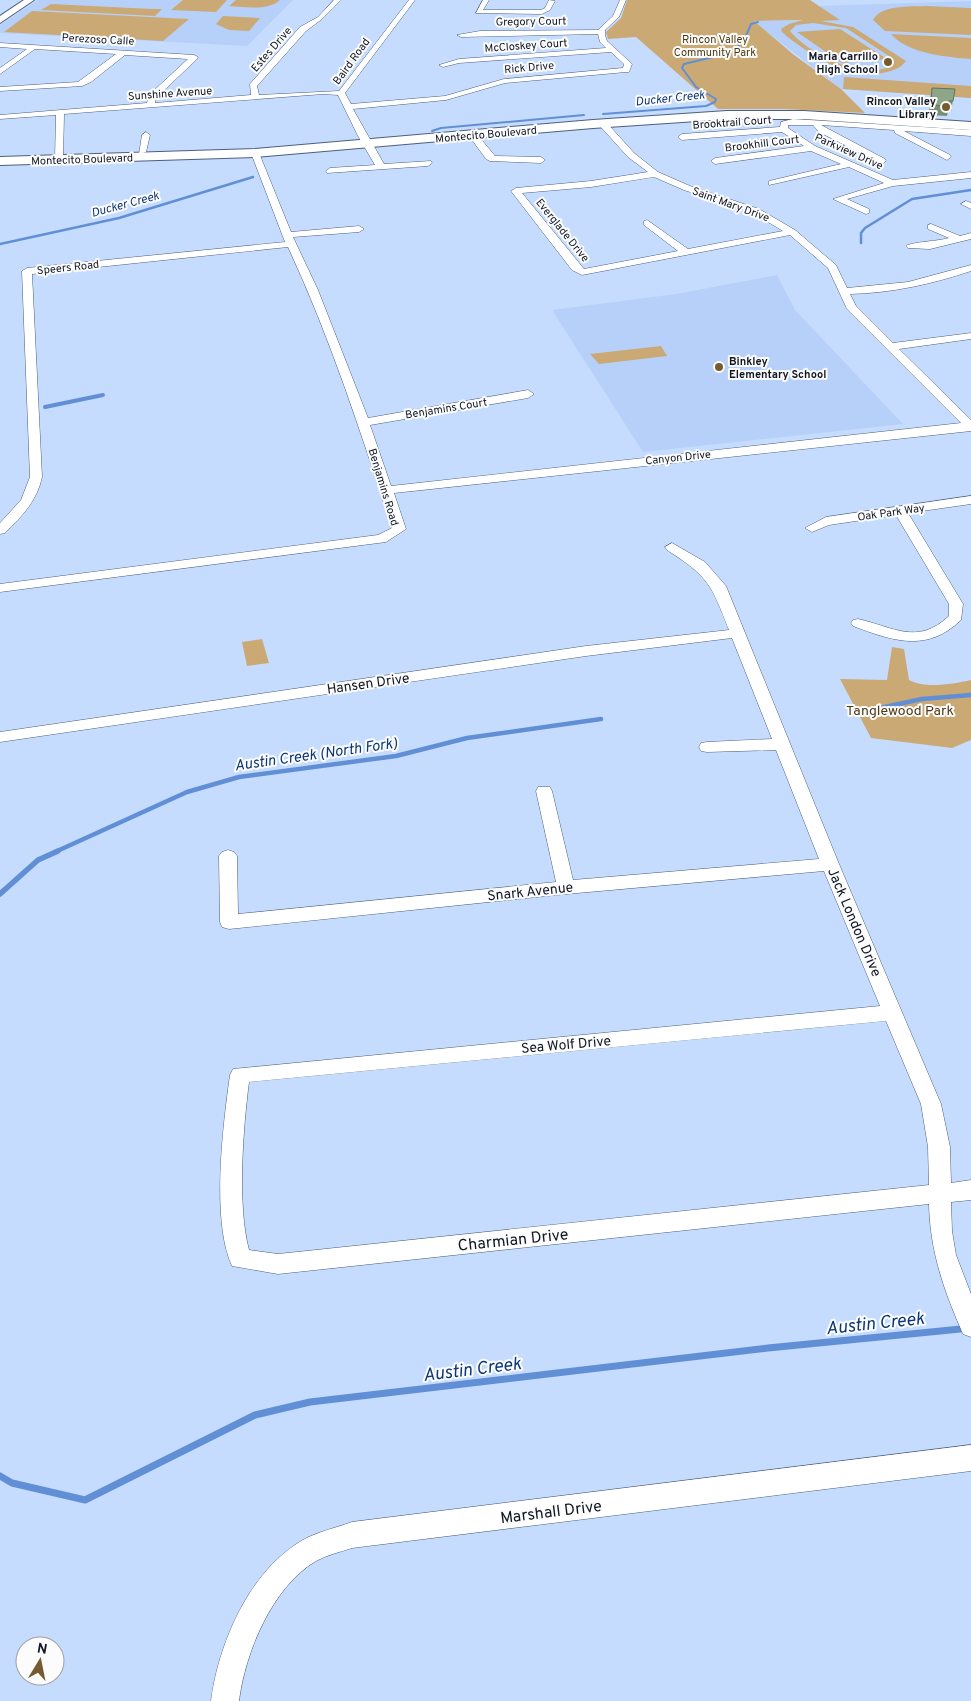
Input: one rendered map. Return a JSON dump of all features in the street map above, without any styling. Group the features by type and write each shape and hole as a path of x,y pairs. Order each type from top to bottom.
{"main road":[{"name":"Montecito Boulevard","path":"0,157 255,154 367,142 723,112 828,113 971,124"},
{"name":"Montecito Boulevard","path":"0,161 142,152 248,149 367,142 694,117 804,115 971,124"}],"street":[{"path":"0,20 30,0"},
{"name":"Estes Drive","path":"256,98 253,86 303,28 320,18 338,0"},
{"name":"Baird Road","path":"381,167 346,107 341,93 412,0"},
{"path":"486,0 478,12 544,11 548,10 552,0"},
{"path":"601,32 616,17 623,0"},
{"name":"Gregory Court","path":"461,35 601,32"},
{"name":"Rick Drive","path":"346,107 441,99 498,81 616,72 628,68 628,64 603,40 601,32"},
{"name":"Perezoso Calle","path":"0,45 194,57 152,97 151,106"},
{"path":"0,72 34,47"},
{"name":"McCloskey Court","path":"443,65 459,61 612,50"},
{"path":"0,89 79,84 88,80 124,52"},
{"name":"Sunshine Avenue","path":"0,117 341,93"},
{"path":"60,113 60,157"},
{"name":"Parkview Drive","path":"892,183 812,148 784,129 784,124 789,122 817,122 971,133"},
{"path":"817,122 817,127 882,161"},
{"name":"Saint Mary Drive","path":"603,124 631,155 655,174 687,188 756,211 792,232 832,267 851,308 970,426"},
{"path":"899,128 900,134 947,157"},
{"name":"Brooktrail Court","path":"682,137 784,129"},
{"path":"142,152 146,135"},
{"path":"473,135 488,157 492,159 541,160"},
{"name":"Brookhill Court","path":"715,161 812,148"},
{"name":"Benjamins Road","path":"0,588 381,539 392,535 399,529 364,422 309,282 255,154"},
{"path":"330,172 428,163"},
{"path":"772,183 848,165"},
{"name":"Everglade Drive","path":"655,174 582,185 516,191 568,258 582,272 792,232"},
{"path":"866,211 838,199 892,183 971,175"},
{"path":"647,223 687,253"},
{"path":"932,227 959,239"},
{"path":"290,240 359,229"},
{"path":"911,246 930,246 971,236"},
{"name":"Speers Road","path":"0,530 27,504 32,496 36,477 28,271 290,240"},
{"path":"843,291 881,291 910,286 971,268"},
{"path":"889,347 971,336"},
{"name":"Benjamins Court","path":"364,422 528,394"},
{"name":"Canyon Drive","path":"386,490 970,426"},
{"name":"Oak Park Way","path":"812,528 826,521 971,500"},
{"path":"858,623 906,638 928,636 947,628 956,617 956,604 950,592 900,511"},
{"name":"Jack London Drive","path":"672,547 700,565 719,586 830,864 931,1104 939,1147 942,1231 945,1255 968,1319"},
{"name":"Hansen Drive","path":"0,737 586,652 737,633"},
{"path":"707,747 782,744"},
{"path":"544,791 566,887"},
{"name":"Snark Avenue","path":"228,856 229,922 566,887 830,864"},
{"name":"Sea Wolf Drive","path":"240,1075 893,1013"},
{"name":"Charmian Drive","path":"240,1075 234,1120 232,1229 240,1259 278,1264 971,1190"},
{"name":"Marshall Drive","path":"225,1701 237,1649 257,1607 275,1580 304,1553 352,1536 971,1458"}],"shaded area":[{"path":"38,0 293,0 247,46 0,33 0,25"},
{"name":"Maria Carrillo High School","path":"971,1 971,98 841,89 753,21 839,20 819,6"},
{"name":"Binkley Elementary School","path":"777,275 795,310 903,424 643,452 552,310 676,294"}],"green space":[{"path":"183,0 227,0 216,12 171,10"},
{"path":"236,0 280,0 263,7 229,6"},
{"name":"Rincon Valley Community Park","path":"627,0 810,0 840,20 821,21 853,27 906,61 898,68 883,73 867,74 852,72 807,51 782,32 781,29 789,24 803,20 754,21 794,55 841,89 865,113 783,109 718,109 636,37 608,39 606,32 621,18","holes":["813,23 846,28 892,58 894,63 883,69 869,70 839,64 824,57 798,40 790,31 796,25"]},
{"path":"51,4 162,9 155,16 41,10"},
{"path":"926,6 971,8 971,35 885,31 873,20 883,11 890,9"},
{"path":"32,11 189,19 163,41 4,32"},
{"path":"223,16 260,18 249,31 229,30 216,24"},
{"path":"840,29 887,59 842,63 797,32"},
{"path":"891,34 971,38 971,59 917,50 898,41"},
{"path":"844,77 971,86 971,98 843,89"},
{"path":"661,346 667,356 599,364 590,354"},
{"path":"262,639 269,663 247,666 242,642"},
{"name":"Tanglewood Park","path":"892,647 904,649 909,680 916,683 931,685 971,680 971,740 952,748 871,738 840,679 887,680"}],"building":[{"path":"932,88 955,89 953,101 949,101 949,106 931,105"}],"waterway":[{"name":"Ducker Creek","path":"734,50 739,48 739,44 746,36 751,24 758,22"},
{"name":"Ducker Creek","path":"603,114 706,106 715,102 716,99 696,87 682,68 684,64 713,57 723,52"},
{"name":"Ducker Creek","path":"432,131 441,128 584,115"},
{"name":"Ducker Creek","path":"0,244 119,218 253,177"},
{"path":"861,243 861,233 865,228 912,199 971,190"},
{"path":"45,407 103,395"},
{"name":"Austin Creek (North Fork)","path":"866,711 922,699 971,695"},
{"name":"Austin Creek (North Fork)","path":"55,852 187,792 239,777 396,756 467,738 601,719"},
{"name":"Austin Creek (North Fork)","path":"0,894 38,860 58,851"},
{"name":"Austin Creek","path":"0,1476 12,1483 85,1500 255,1415 310,1402 768,1348 971,1328"}],"place":[{"name":"Maria Carrillo High School","path":"888,62"},
{"name":"Rincon Valley Library","path":"946,107"},
{"name":"Binkley Elementary School","path":"719,367"}]}
